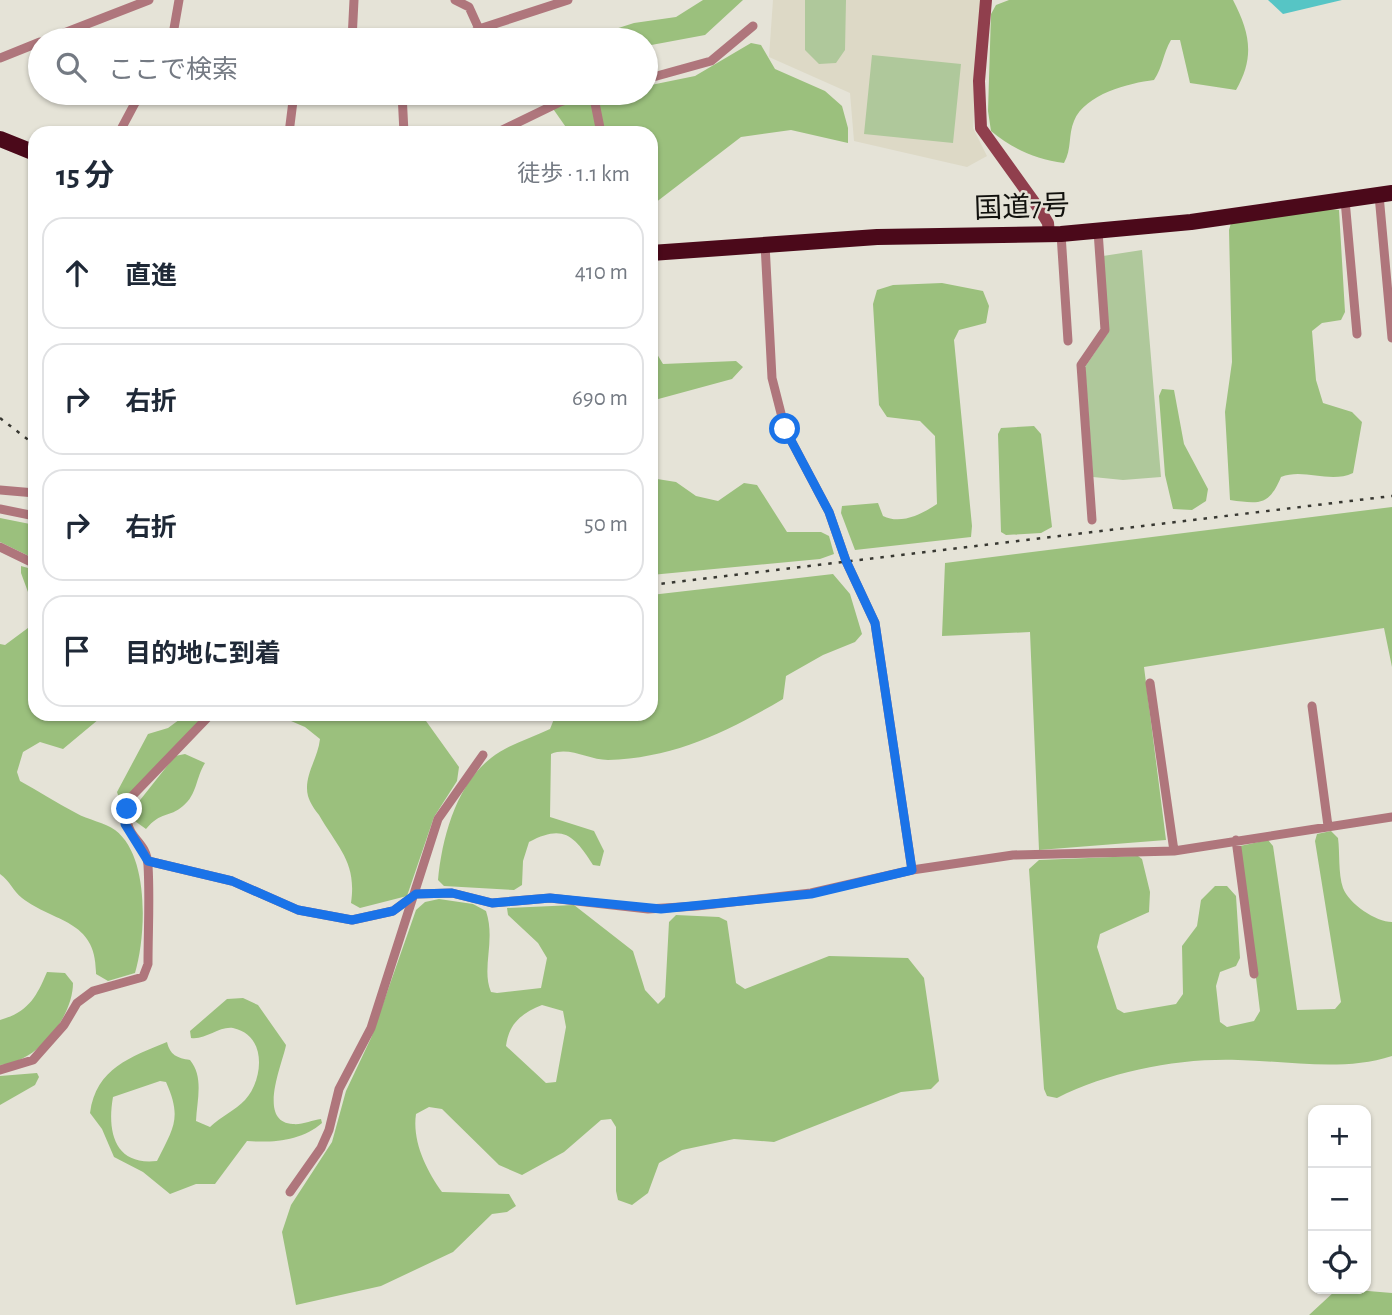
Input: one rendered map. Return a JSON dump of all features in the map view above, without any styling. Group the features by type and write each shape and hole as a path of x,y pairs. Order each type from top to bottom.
{"highway":[{"path":"0,139 28,150"},
{"name":"国道7号","path":"658,252 877,237 1098,231 1191,222 1386,194"}],"street":[{"path":"77,28 149,0"},
{"path":"174,28 179,0"},
{"path":"353,28 354,0"},
{"path":"455,0 469,7 479,28"},
{"path":"482,28 568,0"},
{"path":"986,0 979,81 981,128 1055,234 1068,341"},
{"path":"658,76 711,61 753,26"},
{"path":"0,58 28,47"},
{"path":"124,126 134,105"},
{"path":"290,126 292,105"},
{"path":"403,105 404,126"},
{"path":"510,126 554,105"},
{"path":"595,105 600,126"},
{"path":"1386,194 1392,338"},
{"path":"1345,200 1357,334"},
{"path":"1091,520 1081,365 1105,330 1098,231"},
{"path":"765,244 772,378 785,429 829,512 846,561 875,623 912,870"},
{"path":"0,490 28,492"},
{"path":"0,509 28,515"},
{"path":"0,547 28,561"},
{"path":"1150,683 1174,851"},
{"path":"1312,706 1328,826"},
{"path":"0,1070 33,1060 64,1025 77,1003 93,991 143,977 148,964 148,861 125,824 132,795 204,721"},
{"path":"290,1192 304,1175 329,1130 339,1089 372,1028 416,894 426,850 438,819 482,755"},
{"path":"148,861 232,881 298,910 352,920 393,911 416,894 452,893 492,903 550,898 661,909 811,894 912,870 1013,855 1174,851 1392,817"},
{"path":"1236,840 1254,974"}],"shaded area":[{"path":"773,0 981,0 973,128 987,156 967,167 854,141 850,93 769,57"}],"green space":[{"path":"703,0 743,0 705,35 658,44 658,28 618,28 676,17"},
{"path":"805,0 846,0 845,50 836,63 819,64 805,50"},
{"path":"1009,0 1233,0 1246,34 1246,67 1236,90 1190,83 1180,40 1171,40 1154,80 1109,91 1088,104 1074,121 1064,163 1043,159 1016,148 991,131 988,111 991,14 996,5"},
{"path":"751,43 761,45 775,69 825,91 842,106 848,128 848,143 791,130 741,137 658,201 658,126 565,126 550,105 658,105 658,84 695,76"},
{"path":"872,55 961,64 953,143 864,134"},
{"path":"1339,210 1345,312 1341,320 1322,323 1312,331 1316,380 1323,403 1352,412 1362,422 1353,473 1335,477 1290,475 1281,477 1272,493 1262,501 1230,500 1225,412 1232,362 1231,223"},
{"path":"1142,250 1161,477 1123,480 1093,477 1085,367 1108,333 1103,256"},
{"path":"942,283 983,291 989,306 986,323 959,330 954,340 971,537 855,550 841,513 842,506 878,503 883,516 904,519 918,515 937,504 935,436 920,421 887,417 879,405 873,304 877,290 893,285"},
{"path":"658,356 663,364 736,361 743,367 732,379 658,399"},
{"path":"1162,389 1174,390 1184,444 1208,489 1206,501 1192,510 1173,509 1165,475 1159,396"},
{"path":"1034,426 1041,434 1052,527 1041,533 1006,535 1001,532 998,434 1001,428"},
{"path":"658,479 676,482 696,496 718,501 744,483 757,485 787,532 821,532 829,536 834,554 820,559 658,574"},
{"path":"1392,507 1392,667 1384,628 1144,667 1166,840 1039,850 1030,632 942,636 945,563"},
{"path":"0,518 28,524 28,556 0,542"},
{"path":"21,566 28,568 28,592"},
{"path":"833,574 850,594 862,634 855,642 823,655 786,676 783,699 699,741 678,749 632,758 608,760 572,752 551,754 550,817 594,831 604,851 600,866 593,865 580,846 567,836 551,834 529,842 523,861 522,885 514,890 444,886 438,880 443,847 453,813 460,797 479,769 497,753 550,729 553,721 658,721 658,594"},
{"path":"28,628 28,721 97,721 63,749 40,742 23,752 17,772 20,781 81,815 115,830 126,842 140,877 142,897 143,918 135,973 108,981 96,974 89,942 81,932 22,898 0,874 0,644 5,645"},
{"path":"178,721 199,721 121,804 117,792 148,734 168,728"},
{"path":"291,721 426,721 459,767 457,781 434,817 407,896 360,908 351,903 349,866 308,796 307,781 320,739 305,727"},
{"path":"185,754 205,763 191,797 178,810 156,820 146,829 132,819 133,809 175,756"},
{"path":"1331,831 1338,838 1340,876 1346,894 1357,906 1371,915 1392,922 1392,1056 1335,1065 1238,1060 1192,1061 1145,1068 1100,1080 1057,1098 1047,1096 1044,1089 1029,869 1039,860 1138,856 1142,859 1150,892 1149,912 1100,934 1097,947 1117,1009 1124,1013 1176,1004 1183,994 1182,946 1197,926 1201,900 1215,886 1227,886 1236,896 1240,958 1236,966 1220,972 1216,986 1220,1022 1227,1027 1254,1021 1260,1011 1240,846 1268,840 1273,846 1297,1010 1335,1009 1341,1002 1315,841 1317,834"},
{"path":"439,899 473,904 486,911 490,933 488,983 491,992 497,993 541,988 547,958 538,943 508,915 507,908 574,905 633,951 645,990 658,1004 665,997 669,922 676,915 719,917 727,921 736,983 745,989 829,956 908,958 924,978 939,1081 931,1089 901,1092 774,1142 734,1139 682,1150 659,1163 648,1193 632,1205 618,1200 616,1127 611,1119 601,1120 564,1152 522,1175 499,1165 442,1109 429,1107 416,1114 416,1134 426,1165 442,1192 509,1194 516,1206 507,1212 492,1214 453,1252 381,1286 296,1305 282,1232 291,1205 332,1142 346,1091 371,1038 416,910 425,902","holes":["542,1005 563,1011 566,1027 556,1082 546,1083 506,1046 513,1025 523,1015"]},
{"path":"47,972 65,973 73,983 67,1010 50,1036 39,1047 27,1056 0,1065 0,1020 18,1013 30,1003"},
{"path":"243,998 258,1005 286,1045 274,1091 276,1113 282,1121 300,1124 321,1119 322,1123 305,1134 286,1140 247,1141 215,1184 196,1184 170,1194 143,1172 114,1157 102,1129 90,1113 94,1098 100,1085 117,1066 167,1042 175,1055 190,1060 197,1074 199,1089 196,1121 210,1127 237,1107 251,1091 259,1070 257,1048 252,1039 233,1028 197,1038 191,1038 190,1031 227,999","holes":["160,1081 166,1082 174,1105 172,1131 157,1161 131,1158 123,1152 113,1134 113,1097"]},
{"path":"37,1073 39,1077 35,1085 0,1105 0,1076"},
{"path":"1392,1293 1392,1315 1309,1315 1332,1294"}],"water":[{"path":"1268,0 1342,0 1283,14"}],"railway":[{"path":"0,418 28,440"},
{"path":"658,584 1392,496"}],"route":[{"path":"127,809 125,824 148,861 232,881 298,910 352,920 393,911 416,894 452,893 492,903 550,898 661,909 811,894 912,870 884,698 875,623 846,561 829,512 785,429"}]}
